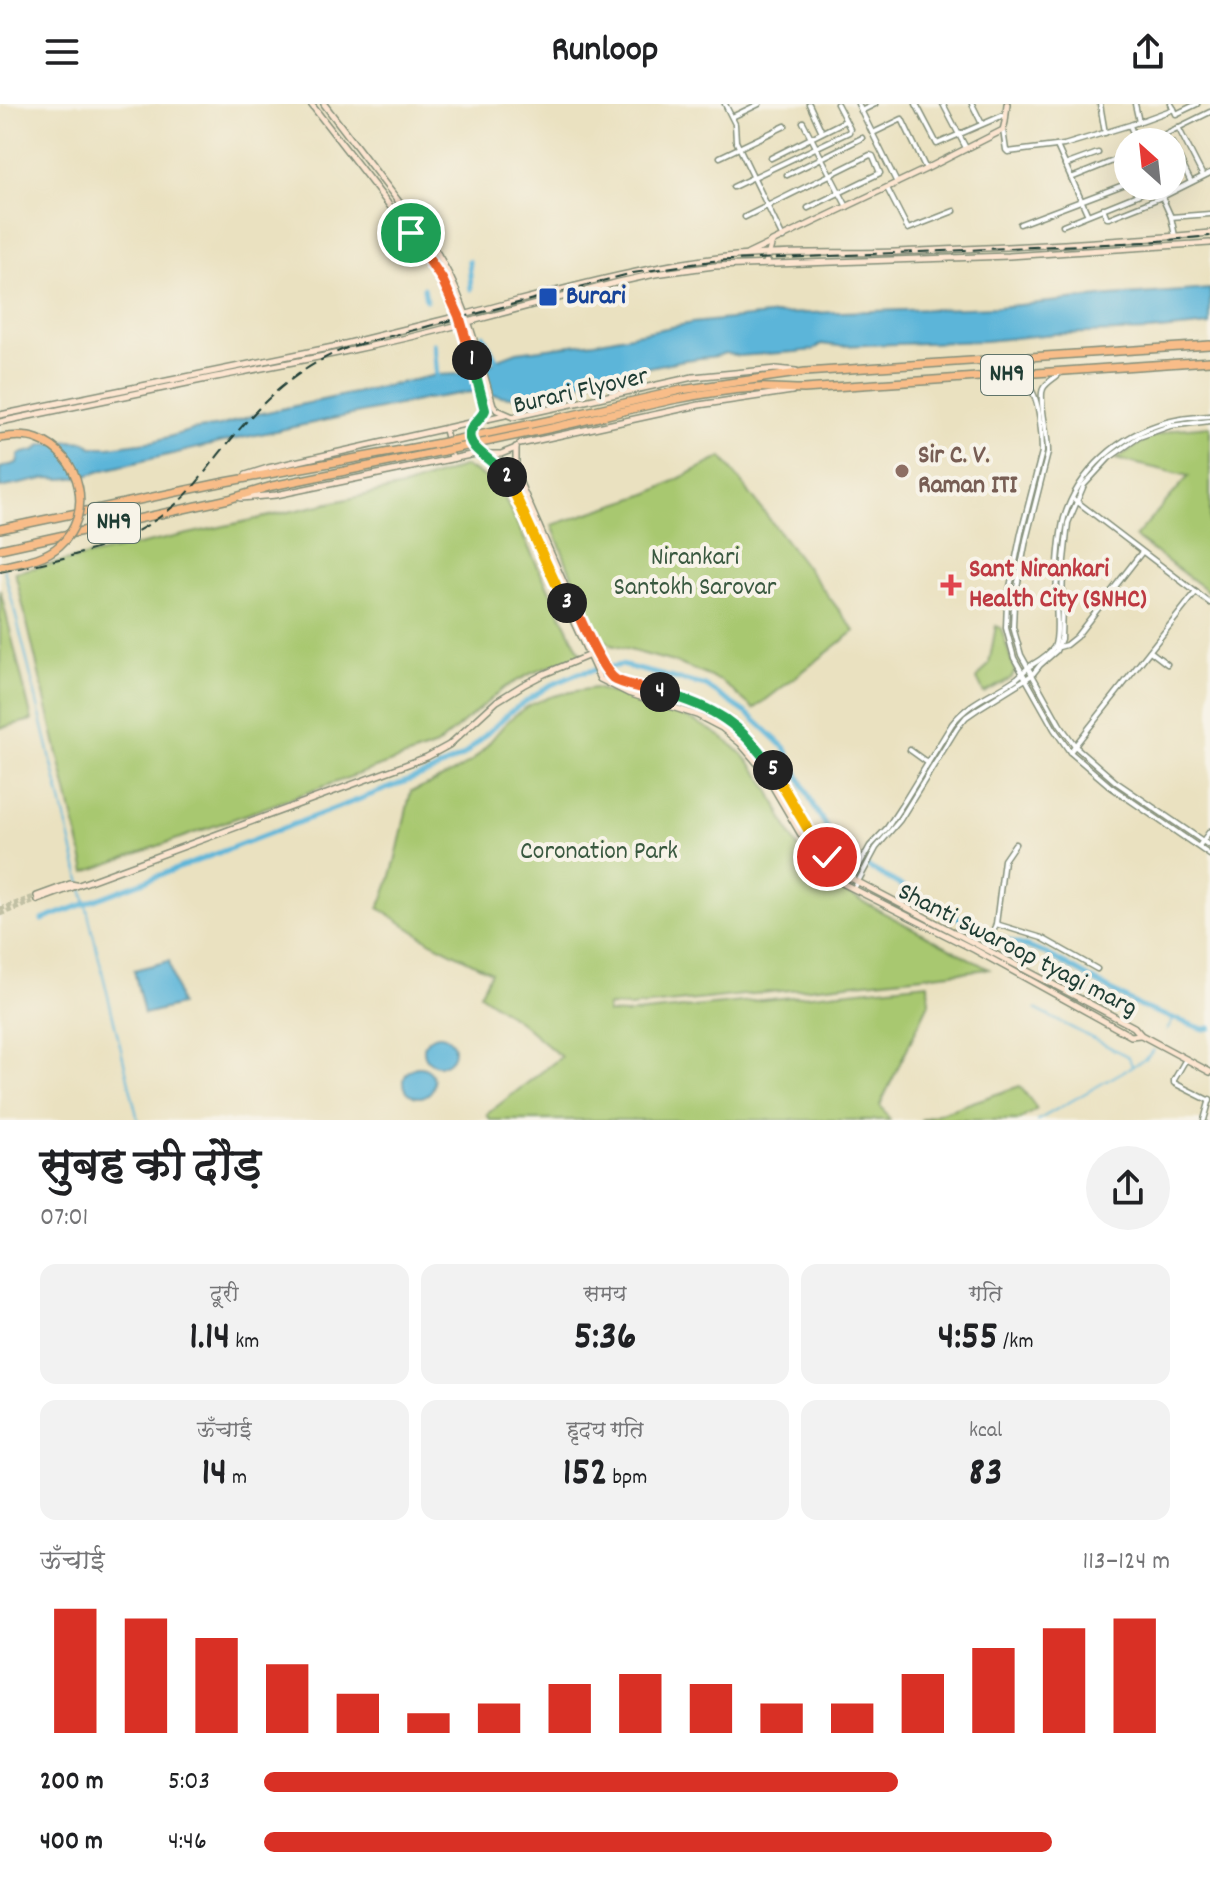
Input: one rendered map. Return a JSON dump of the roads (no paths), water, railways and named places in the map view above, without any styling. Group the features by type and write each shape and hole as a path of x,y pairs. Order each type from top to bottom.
{"highway":[{"name":"NH9","path":"805,372 1210,345"},
{"name":"NH9","path":"804,389 1210,361"},
{"name":"Burari Flyover","path":"229,499 272,486 805,372"},
{"name":"Burari Flyover","path":"225,482 537,423 681,390 756,384 804,389"},
{"path":"0,438 35,438 52,447 68,461 75,473 80,498 73,529 59,546 39,558 0,567"},
{"name":"NH9","path":"0,529 225,482"},
{"name":"NH9","path":"0,549 229,499"}],"main road":[{"path":"311,104 417,241 465,323 485,406 485,412 470,433 470,439 475,449 482,453"},
{"path":"324,104 432,245 454,282 467,314 465,323"},
{"path":"743,256 1003,130 1007,104"},
{"path":"467,314 623,273 743,256 943,250 1210,233"},
{"path":"766,263 772,242"},
{"path":"0,422 406,339 655,274 766,263 1009,256 1210,243"},
{"path":"0,415 333,347 459,316"},
{"path":"472,349 493,405 513,417 693,377 776,369 805,372"},
{"path":"229,499 276,495 482,453 501,454 518,446 699,405 804,389"},
{"path":"225,482 268,468 506,415"},
{"path":"513,417 522,427 523,436 518,446"},
{"path":"445,430 452,458"},
{"name":"Shanti Swaroop tyagi marg","path":"518,446 516,473 572,601 609,674 619,681 702,706 739,729 761,753 833,865 855,880 976,947 1004,967 1131,1036 1141,1035"},
{"name":"Shanti Swaroop tyagi marg","path":"482,453 503,470 508,479 597,675 628,693 697,715 722,728 740,743 763,770 810,850 838,881 976,947 988,946 1134,1027 1141,1035 1210,1071"},
{"path":"565,604 572,601"},
{"path":"37,898 427,757 449,745 497,701 544,674 599,655"},
{"path":"1004,967 1008,959"}],"street":[{"path":"725,104 736,126 736,141 783,238"},
{"path":"732,118 759,104"},
{"path":"809,104 822,132"},
{"path":"733,187 849,132 837,104"},
{"path":"858,104 897,183"},
{"path":"861,111 875,104"},
{"path":"916,104 936,144 1006,114"},
{"path":"943,104 966,149"},
{"path":"972,104 982,124"},
{"path":"1100,104 1105,133"},
{"path":"1135,104 1139,122"},
{"path":"1003,130 1008,152 1057,146 1197,104"},
{"path":"1174,109 1203,176"},
{"path":"1176,128 1210,112"},
{"path":"873,133 902,119 926,169"},
{"path":"771,158 845,121"},
{"path":"803,122 847,207"},
{"path":"720,157 785,126"},
{"path":"787,175 862,138"},
{"path":"1057,146 1088,214"},
{"path":"1065,165 1098,153"},
{"path":"745,217 873,156 880,173 808,208"},
{"path":"1071,178 1114,162"},
{"path":"1186,172 1191,182"},
{"path":"1186,184 1210,173"},
{"path":"887,188 908,229 954,211"},
{"path":"1020,224 1114,189"},
{"path":"1063,225 1124,200"},
{"path":"1103,208 1108,219 1155,200"},
{"path":"1163,200 1175,236"},
{"path":"1171,217 1210,214"},
{"path":"1061,372 1045,386 1041,395 1048,453 1014,603 1016,643 1060,725 1076,747 1107,774 1210,846"},
{"path":"1009,375 1029,387 1034,396 1042,441 1007,602 1009,645 1022,673 1070,752 1125,796 1210,855"},
{"path":"1034,396 1041,395"},
{"path":"881,837 910,806 966,717 1026,680 1061,639 1068,523 1074,500 1084,485 1125,445 1139,437 1170,426 1210,419"},
{"path":"1074,500 1210,603"},
{"path":"1025,517 1032,518"},
{"path":"851,887 961,712 1013,681 1055,648 1066,645 1076,637 1142,552"},
{"path":"1015,564 1021,565"},
{"path":"1070,752 1196,592"},
{"path":"1150,651 1167,664"},
{"path":"971,705 975,710"},
{"path":"910,750 932,769"},
{"path":"1125,796 1129,790"},
{"path":"904,802 910,806"},
{"path":"1199,846 1210,831"},
{"path":"988,946 996,924 1004,860 1015,844"},
{"path":"996,924 1042,938 1097,969"},
{"path":"1186,1059 1174,1083 1210,1100 1204,1120"}],"water":[{"path":"1210,289 1210,325 985,341 822,344 813,350 738,356 725,353 625,372 531,395 509,397 471,392 427,399 232,440 83,477 49,478 0,488 0,468 17,463 19,454 36,450 41,445 70,441 86,442 92,447 109,447 155,441 258,414 436,375 460,374 489,366 517,352 595,342 692,323 778,314 998,307"},
{"path":"169,961 180,1005 144,1014 134,970"},
{"path":"439,1035 450,1039 454,1050 450,1061 439,1065 428,1061 424,1050 428,1039"},
{"path":"419,1067 430,1071 434,1082 430,1093 419,1097 408,1093 404,1082 408,1071"}],"waterway":[{"path":"469,261 471,289"},
{"path":"424,288 426,300"},
{"path":"483,335 498,363"},
{"path":"434,344 437,378"},
{"path":"4,569 138,1120"},
{"path":"42,920 431,772 463,756 510,712 549,686 579,673 621,665 706,686 752,717 786,749 814,807 843,853 982,931 1047,954 1141,1007 1204,1029 1210,1028"},
{"path":"1035,1009 1129,1057 1132,1066"},
{"path":"1167,1030 1174,1019"},
{"path":"1038,1120 1145,1059 1154,1050"}],"tunnel":[{"path":"0,909 37,896"},
{"path":"0,914 38,900"}],"railway":[{"path":"0,572 93,550 136,532 176,504 238,431 281,388 314,364 352,346 633,273 712,261 1148,242 1210,236"}],"place":[{"name":"Burari","path":"548,297"},
{"name":"Sir C. V. Raman ITI","path":"902,471"},
{"name":"Sant Nirankari Health City (SNHC)","path":"951,585"}],"park label":[{"name":"Nirankari Santokh Sarovar","path":"695,573"},
{"name":"Coronation Park","path":"599,852"}]}
